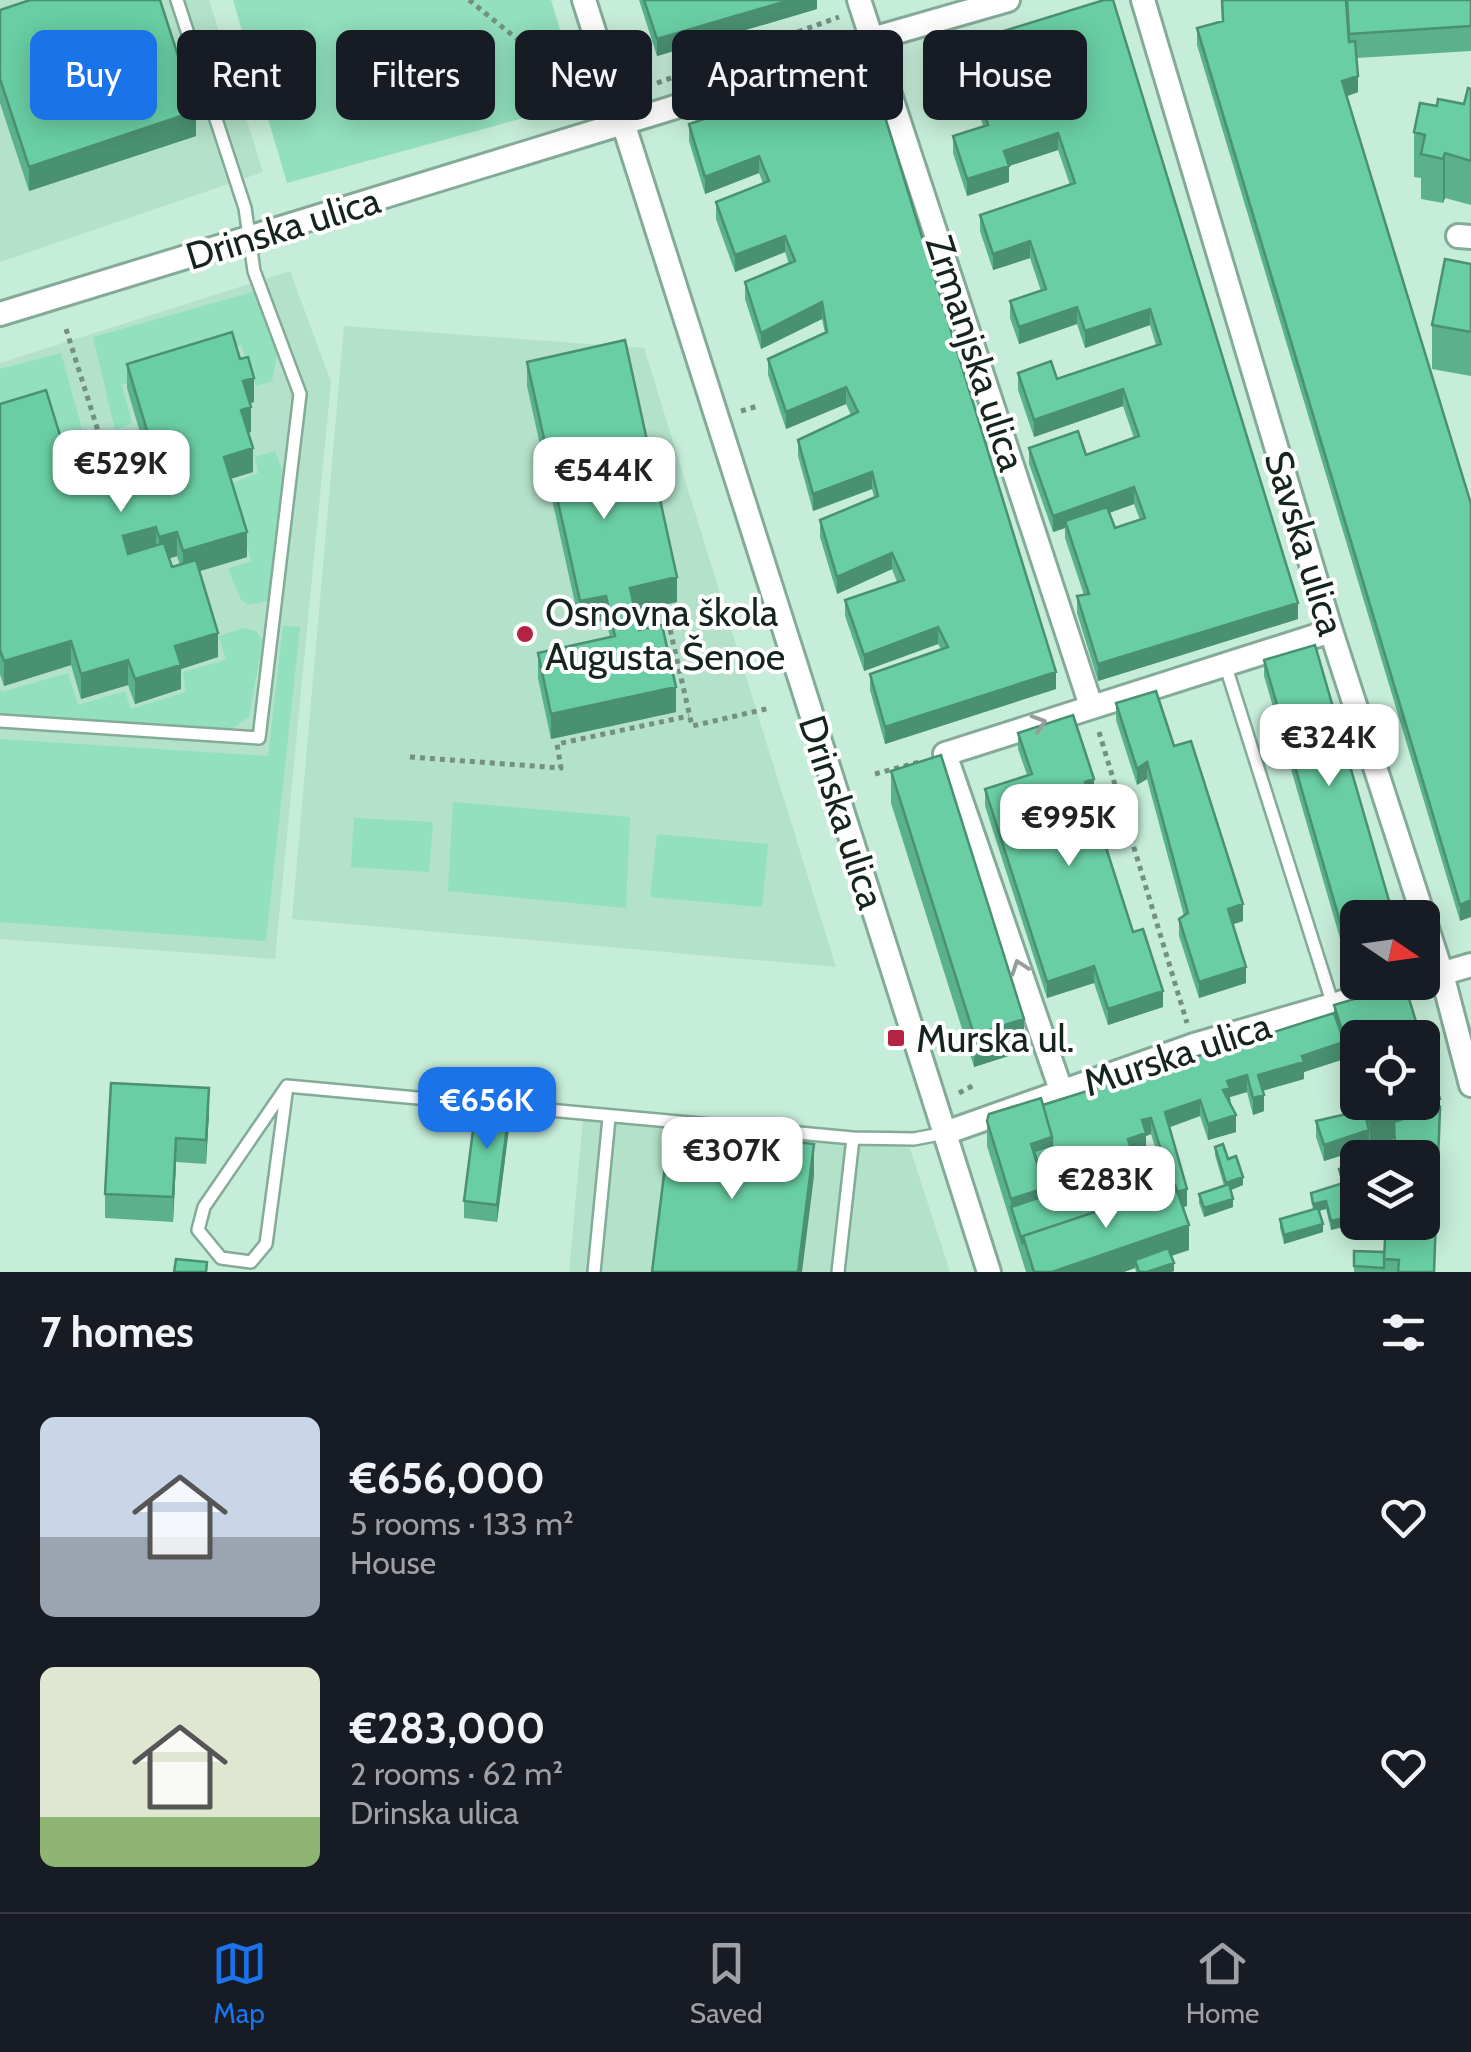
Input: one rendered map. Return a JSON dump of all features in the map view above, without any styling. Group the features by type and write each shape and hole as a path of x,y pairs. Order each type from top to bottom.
{"street":[{"name":"Drinska ulica","path":"584,0 593,30"},
{"path":"903,30 1008,0"},
{"name":"Savska ulica","path":"1143,0 1410,900"},
{"name":"Zrmanjska ulica","path":"860,4 869,30"},
{"path":"623,124 672,107"},
{"name":"Drinska ulica","path":"622,120 989,1272"},
{"name":"Zrmanjska ulica","path":"899,120 1091,706"},
{"name":"Drinska ulica","path":"0,314 623,124"},
{"path":"1062,1092 945,754 1331,631"},
{"path":"1440,975 1471,965"},
{"name":"Savska ulica","path":"1440,999 1471,1085"},
{"name":"Murska ulica","path":"944,1133 1194,1045 1349,1000"}],"lane":[{"path":"0,721 260,738 300,394 254,271 245,208 177,0"},
{"path":"1225,664 1332,1005"},
{"path":"287,1086 853,1138 914,1138 944,1133"},
{"path":"287,1086 266,1244 251,1262 220,1258 198,1230 204,1206 287,1086"},
{"path":"594,1272 610,1118"},
{"path":"838,1272 853,1138"}],"path":[{"path":"470,0 515,37"},
{"path":"652,82 860,4"},
{"path":"66,329 104,452"},
{"path":"668,620 692,726 770,708"},
{"path":"1091,706 1194,1045"},
{"path":"410,757 561,768 557,744 689,716"},
{"path":"875,774 945,754"}],"shaded area":[{"path":"0,0 209,0 218,30 177,30 177,120 247,120 263,172 0,262"},
{"path":"233,0 551,0 560,30 515,30 516,120 287,183 268,120 316,120 316,30 242,30"},
{"path":"290,271 331,382 275,959 0,939 0,363"},
{"path":"263,289 278,349 272,381 256,386 241,345 122,385 132,423 115,430 93,337"},
{"name":"Osnovna škola Augusta Šenoe","path":"344,326 644,348 836,967 292,919"},
{"path":"61,353 85,440 63,449 0,423 0,369"},
{"path":"275,451 283,472 271,594 267,601 249,605 241,600 228,569 251,561 231,484 258,473 255,457"},
{"path":"283,626 300,627 266,941 0,922 0,739 268,756"},
{"path":"243,628 256,631 263,640 249,717 230,730 0,716 0,689 2,692 68,673 78,705 125,691 131,709 186,692 183,672 226,660 219,636"},
{"path":"453,802 630,817 626,908 448,891"},
{"path":"354,818 433,822 429,872 351,867"},
{"path":"657,834 768,844 762,907 650,897"},
{"path":"583,1119 910,1148 950,1272 569,1272"}],"building":[{"path":"30,0 160,0 177,52 177,117 29,167 0,79 0,10"},
{"path":"644,0 790,0 688,30 672,30 672,35 657,39"},
{"path":"1113,0 1298,603 1098,664 1077,596 1089,594 1065,521 1107,507 1115,528 1145,518 1134,487 1053,516 1029,448 1078,431 1086,455 1139,436 1123,389 1034,420 1018,373 1051,361 1057,379 1161,344 1150,309 1085,331 1077,307 1019,327 1010,301 1046,289 1030,241 993,254 980,215 1075,183 1058,133 1004,151 1009,166 967,179 953,136 988,125 986,120 1087,120 1087,30 1007,30"},
{"path":"1222,0 1346,0 1349,42 1355,41 1358,76 1342,81 1471,504 1471,900 1460,905 1197,28 1223,21"},
{"path":"1347,0 1471,0 1471,26 1349,34"},
{"path":"1468,88 1471,161 1445,153 1443,159 1421,154 1425,135 1414,132 1420,103 1437,106 1438,99 1464,104"},
{"path":"701,120 886,120 1056,672 885,727 870,674 948,647 938,627 864,655 845,600 904,580 892,553 837,577 820,520 878,496 872,472 813,494 798,440 858,412 846,387 786,412 768,359 827,332 822,302 761,333 745,282 795,261 785,236 735,255 716,202 769,181 759,156 705,177 689,124"},
{"path":"1445,259 1471,264 1471,332 1432,325"},
{"path":"232,332 240,359 248,357 254,378 243,381 251,407 241,410 253,448 224,457 247,532 183,551 177,532 159,537 156,527 123,536 128,554 164,543 172,567 196,560 218,633 175,646 181,665 135,679 128,660 81,674 71,641 4,661 0,650 0,404 46,390 67,458 148,434 127,364"},
{"path":"625,340 677,577 630,588 639,630 662,625 676,687 551,714 538,653 615,636 606,596 580,601 527,362"},
{"path":"1315,645 1389,900 1340,900 1340,921 1264,660"},
{"path":"1156,691 1174,746 1191,741 1243,904 1228,909 1246,967 1199,982 1179,919 1188,913 1147,762 1137,769 1116,703"},
{"path":"1073,715 1094,779 1085,782 1133,932 1143,929 1163,991 1108,1009 1094,966 1047,982 985,789 1032,774 1018,733"},
{"path":"941,755 1024,1019 974,1035 891,771"},
{"path":"1351,1000 1409,1000 1415,1020 1340,1020 1340,1024 1334,1005"},
{"path":"1334,1013 1340,1030 1340,1043 1302,1056 1304,1062 1258,1075 1264,1095 1253,1098 1247,1075 1227,1081 1230,1088 1223,1090 1236,1115 1208,1124 1200,1100 1165,1112 1187,1189 1177,1192 1172,1186 1151,1118 1142,1120 1146,1133 1128,1139 1137,1169 1113,1176 1107,1154 1086,1160 1093,1182 1071,1188 1075,1206 1094,1200 1098,1211 1023,1236 1023,1244 1011,1207 1063,1190 1059,1173 1041,1176 1034,1151 1052,1145 1043,1105"},
{"path":"111,1083 209,1088 206,1140 176,1138 173,1197 105,1194"},
{"path":"1041,1098 1052,1137 1031,1144 1045,1188 1011,1199 987,1121 989,1114"},
{"path":"477,1099 510,1103 497,1205 464,1201"},
{"path":"1340,1116 1340,1120 1366,1120 1369,1130 1324,1145 1316,1121"},
{"path":"1440,1120 1439,1140 1395,1140 1394,1122"},
{"path":"722,1122 763,1127 762,1138 814,1144 798,1272 652,1272 670,1126 720,1132"},
{"path":"1223,1144 1228,1159 1236,1156 1243,1177 1226,1183 1215,1147"},
{"path":"1126,1181 1132,1200 1120,1203 1113,1184"},
{"path":"1169,1184 1170,1187 1143,1193"},
{"path":"1229,1184 1233,1199 1204,1208 1199,1194"},
{"path":"1340,1184 1340,1219 1331,1221 1326,1201 1313,1204 1311,1193"},
{"path":"1175,1185 1189,1225 1052,1272 1034,1272 1023,1236"},
{"path":"1318,1208 1323,1224 1284,1235 1280,1219"},
{"path":"1385,1240 1435,1240 1434,1272 1398,1272 1399,1260 1384,1259"},
{"path":"1168,1248 1174,1263 1139,1272 1135,1260"},
{"path":"1354,1251 1384,1252 1384,1268 1354,1266"},
{"path":"176,1259 207,1262 206,1272 174,1272"}],"place":[{"name":"Osnovna škola Augusta Šenoe","path":"525,634"},
{"name":"Murska ul.","path":"896,1038"}]}
